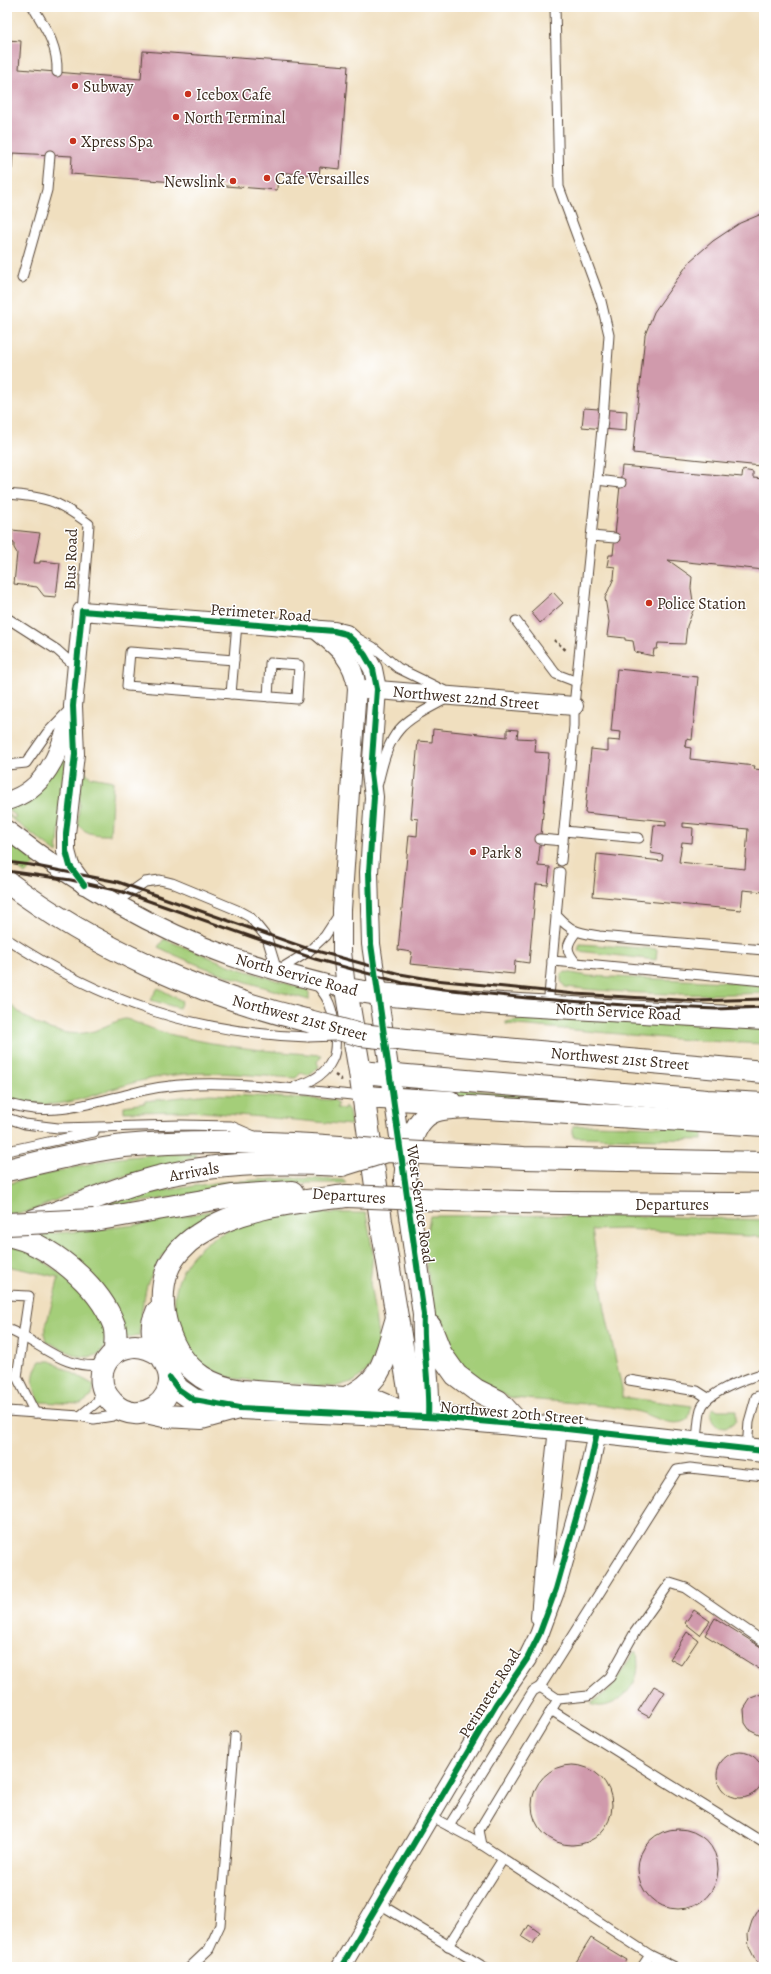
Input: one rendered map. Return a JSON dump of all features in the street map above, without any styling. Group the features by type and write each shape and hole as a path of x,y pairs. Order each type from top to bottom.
{"main road":[{"name":"Northwest 21st Street","path":"7,882 42,907 65,921 163,973 307,1029 416,1041 764,1072"},
{"name":"North Service Road","path":"346,990 378,994 548,1007 764,1019"},
{"path":"346,990 364,1096 381,1221 410,1395 420,1416"},
{"path":"718,1067 764,1060"},
{"path":"360,1072 707,1101 764,1104"},
{"path":"364,1096 450,1102 469,1107"},
{"path":"405,1180 408,1157 413,1137 423,1118 440,1109 469,1107 764,1125"},
{"path":"7,1170 77,1154 123,1146 203,1142 270,1142 341,1156"},
{"name":"Arrivals","path":"7,1225 40,1219 105,1192 187,1171 387,1151 524,1158 764,1163"},
{"name":"West Service Road","path":"405,1180 424,1316 423,1337 428,1383 420,1416"},
{"name":"Departures","path":"7,1225 94,1220 247,1194 322,1192 347,1196 445,1200 560,1203 740,1204"},
{"path":"7,1236 42,1248 68,1266 88,1284 114,1325 116,1334 108,1367 109,1399 122,1410 138,1413 146,1412 154,1408 164,1399 169,1387 169,1370 160,1355 155,1341 153,1324 163,1294 167,1272 178,1253 197,1235 210,1227 256,1210 293,1203 347,1196"},
{"path":"740,1204 764,1203"},
{"path":"740,1204 764,1207"},
{"path":"163,1294 163,1306 168,1329 177,1351 193,1370 210,1382 242,1391 374,1400 420,1416"},
{"path":"424,1316 429,1322 441,1354 456,1375 476,1390 498,1401 519,1424"},
{"path":"346,1398 363,1389 380,1372 387,1357 397,1318"},
{"path":"108,1367 133,1345 152,1349 160,1355"},
{"name":"Northwest 20th Street","path":"170,1378 178,1389 194,1400 240,1408 420,1416 519,1424 756,1450"},
{"name":"Northwest 20th Street","path":"146,1412 164,1416 202,1418 240,1408"}],"street":[{"name":"Perimeter Road","path":"82,611 315,629 346,634"},
{"path":"82,611 73,706 75,754 66,834 66,851 70,866 84,885"},
{"name":"Perimeter Road","path":"315,629 340,650 352,665 357,688 342,910 342,951 346,990"},
{"path":"346,634 366,655 373,669 377,689 371,773 374,797 369,886 372,944 378,994"},
{"name":"Northwest 22nd Street","path":"357,688 574,706"},
{"path":"7,801 30,788 52,765 60,752 73,706"},
{"name":"North Service Road","path":"7,830 47,862 84,885 182,936 231,957 346,990"},
{"name":"West Service Road","path":"378,994 405,1180"},
{"name":"Perimeter Road","path":"539,1635 542,1586 558,1428"},
{"name":"Perimeter Road","path":"341,1967 500,1698 527,1659 539,1635 556,1589 588,1476 596,1432"}],"lane":[{"path":"33,7 54,44 57,72"},
{"path":"555,7 559,187 602,301 609,336 561,861"},
{"path":"22,278 47,190 50,155"},
{"path":"597,480 621,483"},
{"name":"Bus Road","path":"7,494 36,496 51,500 67,507 89,524 82,611"},
{"path":"591,536 615,538"},
{"path":"7,618 57,650 76,667"},
{"path":"516,621 556,674 577,682"},
{"path":"231,694 237,623"},
{"path":"346,634 363,640 398,668 453,696"},
{"path":"234,660 130,652 127,686 268,697 297,699 299,665 270,662 268,697"},
{"path":"374,797 383,761 395,733 416,714 453,696"},
{"path":"7,765 26,763 47,733 73,706"},
{"path":"564,831 639,838"},
{"path":"540,839 563,841"},
{"path":"548,1007 560,872"},
{"path":"116,902 145,882 160,880 172,883 237,910 250,917 267,938 277,971 308,952 325,936 342,910"},
{"path":"556,915 568,928 576,932 599,936 764,950"},
{"path":"576,932 570,940 568,951 569,955 576,963"},
{"path":"7,939 63,974 118,999 145,1009 225,1030 254,1034 307,1029"},
{"path":"552,960 764,981"},
{"path":"292,1087 311,1082 318,1077 333,1058 335,1043 334,1027 328,1000 312,981"},
{"path":"7,1103 33,1109 53,1110 87,1105 129,1094 169,1086 218,1084 292,1087 364,1096"},
{"path":"7,1118 42,1127 109,1128 181,1124 231,1126 270,1142"},
{"path":"7,1151 109,1128"},
{"path":"7,1294 29,1296 17,1377 35,1413"},
{"path":"7,1329 23,1335 47,1351 71,1363 108,1367 97,1402 80,1416"},
{"path":"697,1444 701,1408 708,1398 747,1379 764,1373"},
{"path":"7,1374 17,1377"},
{"path":"629,1380 697,1391 708,1398"},
{"path":"756,1450 749,1422 756,1397 764,1394"},
{"path":"7,1411 80,1416 94,1419 113,1416 122,1410"},
{"path":"449,1826 533,1691 540,1688 677,1470 690,1468 764,1476"},
{"path":"540,1688 558,1699 588,1696 610,1677 635,1632 670,1583 686,1588 764,1642"},
{"path":"482,1845 479,1830 558,1699"},
{"path":"551,1710 764,1844"},
{"path":"190,1967 209,1949 220,1925 235,1736"},
{"path":"430,1816 482,1845 650,1955 675,1967"},
{"path":"448,1946 503,1859"},
{"path":"378,1904 484,1967"},
{"path":"642,1967 650,1955"}],"path":[{"path":"554,640 568,652"},
{"path":"334,1074 341,1079 341,1087"}],"green space":[{"path":"67,753 57,853 7,815 7,812 13,818 16,818 15,815 7,809"},
{"path":"81,769 91,777 113,781 110,835 89,833 78,825"},
{"path":"7,838 36,862 25,874 7,859"},
{"path":"164,939 231,966 307,990 309,992 309,1000 213,971 176,956 158,947"},
{"path":"580,944 657,949 656,960 578,951"},
{"path":"566,972 588,976 728,982 764,986 764,993 664,994 565,987 561,981 561,974"},
{"path":"158,988 182,1001 179,1008 150,1000"},
{"path":"7,1000 15,1009 35,1023 58,1031 82,1033 94,1031 122,1019 126,1019 152,1029 195,1040 267,1051 322,1055 317,1062 319,1067 308,1075 301,1073 296,1078 225,1073 183,1074 140,1081 68,1102 40,1104 24,1102 7,1097"},
{"path":"540,1015 764,1028 764,1044 687,1040 506,1024 506,1022"},
{"path":"440,1087 764,1119 438,1095"},
{"path":"210,1094 334,1100 338,1104 337,1108 344,1109 345,1106 349,1111 351,1125 193,1111 124,1112 124,1106 145,1103 145,1101"},
{"path":"592,1125 703,1128 703,1140 573,1137 573,1126"},
{"path":"158,1154 196,1154 196,1157 91,1185 28,1212 7,1214 7,1184 109,1159"},
{"path":"294,1178 343,1180 346,1183 268,1183 87,1210 137,1194 221,1182"},
{"path":"226,1208 228,1211 162,1256 147,1284 139,1336 125,1338 26,1235 85,1231 143,1224"},
{"path":"323,1213 366,1213 373,1254 370,1283 378,1336 378,1345 369,1369 355,1381 334,1387 236,1379 223,1375 207,1367 204,1370 181,1338 176,1321 175,1295 184,1268 197,1251 214,1238 234,1228 279,1217"},
{"path":"615,1215 764,1220 764,1237 624,1229 592,1230 605,1310 622,1389 622,1397 692,1406 688,1419 675,1423 620,1408 509,1397 472,1379 437,1331 424,1250 430,1216"},
{"path":"7,1245 27,1249 79,1287 97,1312 108,1336 107,1343 100,1354 88,1357 77,1356 46,1341 44,1333 59,1277 7,1266"},
{"path":"40,1361 51,1361 94,1385 92,1396 81,1404 39,1402 34,1386 34,1377"},
{"path":"714,1408 718,1410 736,1410 736,1421 726,1428 719,1427 712,1421 711,1418 711,1411"},
{"path":"635,1651 637,1652 637,1673 628,1692 617,1701 604,1706 590,1704 610,1690"}],"building":[{"name":"North Terminal","path":"7,40 21,41 19,69 141,79 143,51 348,66 340,169 320,167 319,176 278,172 277,190 71,174 72,156 13,153 12,169 7,169"},
{"path":"764,213 764,469 761,469 761,466 633,453 645,335 654,312 690,261 713,241 740,223"},
{"path":"584,408 627,411 626,431 582,427"},
{"path":"622,466 742,477 743,470 753,472 753,478 764,479 764,570 668,560 692,577 691,588 694,608 687,626 685,644 658,643 657,649 654,649 653,656 635,652 633,641 625,640 625,638 607,636 609,622 605,598 614,578 615,567 607,566 609,555 613,555"},
{"path":"12,530 40,533 34,563 40,563 40,561 60,563 56,597 44,596 37,587 14,584 17,553 14,548 14,543 11,542"},
{"path":"553,592 563,603 540,623 531,612"},
{"path":"617,669 698,677 692,740 686,739 685,747 691,748 690,759 755,766 754,769 764,770 764,892 743,890 741,910 593,896 597,854 662,861 663,855 651,853 654,825 666,826 666,821 585,813 591,749 608,751 608,740 620,741 621,732 611,731","holes":["683,823 748,829 745,869 679,862 682,842 692,843 693,828 683,827"]},
{"name":"Park 8","path":"433,729 507,737 507,729 518,730 517,738 536,739 535,752 549,753 538,866 550,867 548,885 536,884 529,963 515,961 514,974 410,964 412,952 398,950 409,835 417,836 418,819 411,818 418,741 432,742"},
{"path":"694,1610 710,1621 700,1635 685,1623"},
{"path":"715,1618 764,1649 764,1672 705,1635"},
{"path":"687,1632 698,1640 681,1665 670,1659"},
{"path":"654,1686 665,1692 649,1717 638,1711"},
{"path":"764,1693 764,1735 761,1735 749,1729 745,1723 744,1709 751,1698"},
{"path":"745,1752 757,1758 762,1766 762,1784 757,1792 749,1797 735,1798 723,1792 718,1784 717,1770 723,1758 731,1753"},
{"path":"572,1765 587,1768 600,1777 609,1790 612,1805 609,1820 600,1833 587,1842 572,1845 557,1842 544,1833 535,1820 532,1805 535,1790 544,1777 557,1768"},
{"path":"678,1829 693,1832 706,1841 715,1854 718,1869 715,1884 706,1897 693,1906 678,1909 663,1906 650,1897 641,1884 638,1869 641,1854 650,1841 663,1832"},
{"path":"764,1905 764,1967 762,1967 755,1959 749,1947 748,1934 752,1921 759,1909"},
{"path":"529,1925 540,1933 533,1944 522,1937"},
{"path":"591,1938 627,1960 623,1967 573,1967"}],"railway":[{"path":"7,862 31,865 118,882 306,948 400,974 435,980 575,994 696,1001 764,999"},
{"path":"7,871 71,880 123,892 315,959 403,983 527,998 624,1005 716,1009 764,1007"}],"cycle path":[{"path":"84,885 70,866 66,851 66,834 75,754 73,706 82,611 334,631 346,634 356,643 373,669 377,689 371,773 374,797 369,872 371,944 424,1315 428,1417"},
{"path":"170,1378 178,1389 194,1400 240,1408 445,1418 558,1428 764,1451"},
{"path":"341,1967 496,1704 527,1659 539,1635 556,1589 588,1476 597,1432"}],"place":[{"name":"Subway","path":"75,86"},
{"name":"Icebox Cafe","path":"188,94"},
{"name":"North Terminal","path":"176,117"},
{"name":"Xpress Spa","path":"73,141"},
{"name":"Cafe Versailles","path":"267,178"},
{"name":"Newslink","path":"233,181"},
{"name":"Police Station","path":"649,603"},
{"name":"Park 8","path":"473,852"}]}
